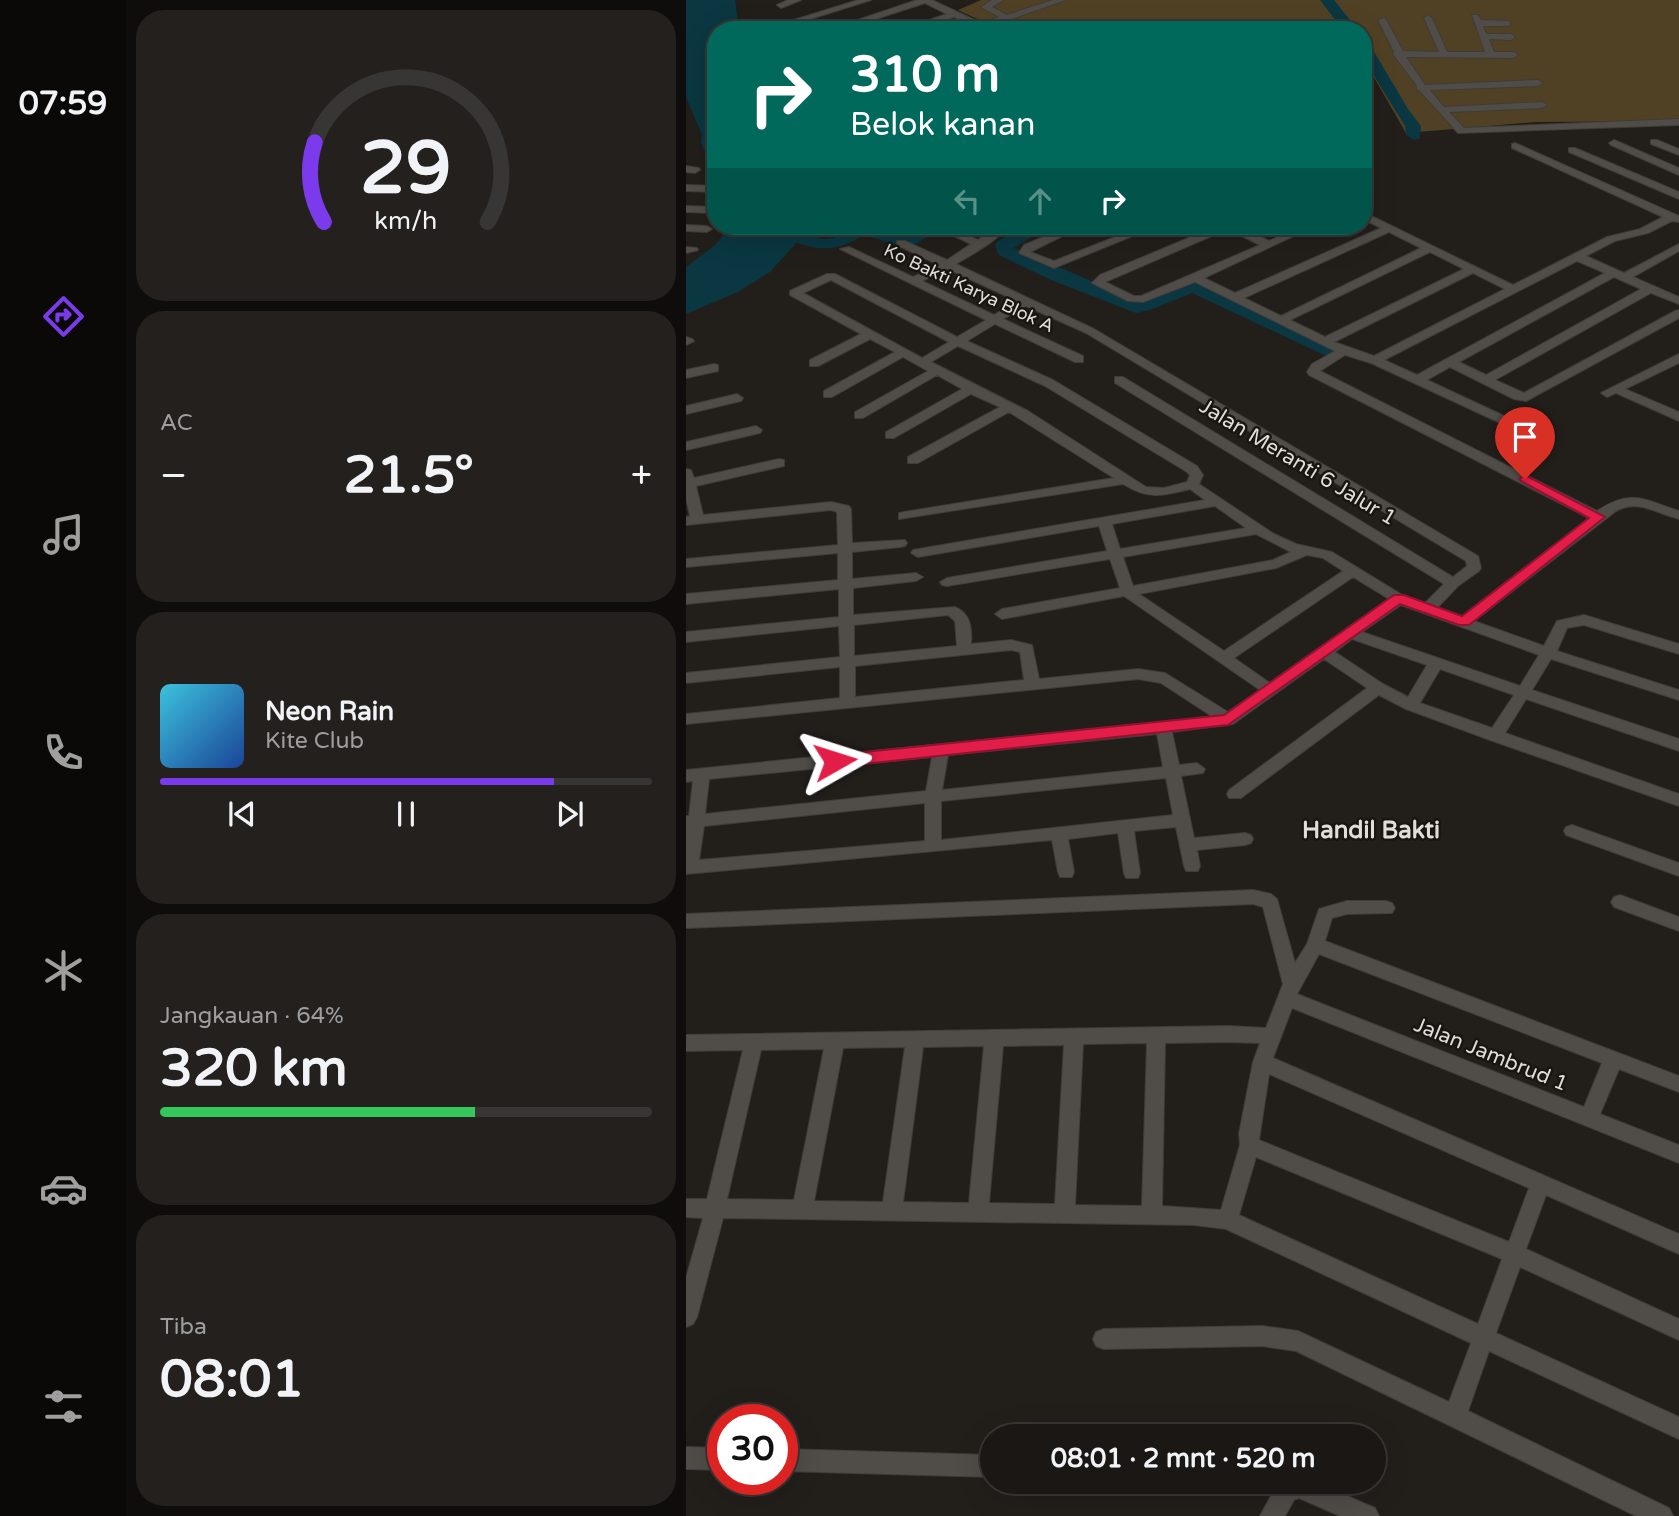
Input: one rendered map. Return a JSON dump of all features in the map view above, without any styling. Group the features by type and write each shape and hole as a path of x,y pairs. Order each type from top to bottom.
{"street":[{"path":"781,5 797,0"},
{"path":"795,21 867,0"},
{"path":"860,21 925,0 970,21"},
{"path":"999,0 985,7 1007,18"},
{"path":"999,21 1062,0"},
{"path":"932,21 955,14"},
{"path":"1428,18 1444,54"},
{"path":"1382,20 1397,54 1420,88 1461,131 1558,129 1571,124 1679,122"},
{"path":"1491,55 1476,20 1507,23"},
{"path":"1483,36 1511,37"},
{"path":"1397,54 1514,55"},
{"path":"1420,88 1538,83"},
{"path":"1441,110 1542,105"},
{"path":"1654,142 1679,154"},
{"path":"1614,143 1679,172"},
{"path":"1515,146 1675,218"},
{"path":"1572,150 1679,196"},
{"path":"1660,164 1679,154"},
{"path":"686,188 707,189"},
{"path":"686,209 707,210"},
{"path":"1375,360 1611,239 1644,231 1675,218"},
{"path":"1372,220 1511,288"},
{"path":"686,228 707,229"},
{"path":"1236,297 1389,228"},
{"path":"958,235 981,245"},
{"path":"913,281 949,264 994,235"},
{"path":"1057,235 1028,247 1024,253 1054,265 1129,235"},
{"path":"1208,235 1098,282 1136,300 1195,278 1288,235"},
{"path":"1248,235 1267,244"},
{"path":"901,243 1090,331 1476,562 1474,568 1453,583 1427,609"},
{"path":"1417,380 1448,361 1679,247"},
{"path":"1281,320 1430,248"},
{"name":"Ko Bakti Karya Blok A","path":"845,249 1079,359"},
{"path":"1578,257 1679,301"},
{"path":"1326,341 1473,269"},
{"path":"1192,485 1195,472 1049,383 957,341 831,275 794,293 971,389 1024,414 1124,480 1148,492 1164,492 1192,485 1284,546 1327,555 1399,599 1548,653 1679,695"},
{"path":"1195,278 1344,351 1375,360 1524,430"},
{"path":"1486,380 1651,288"},
{"path":"923,362 1026,301"},
{"path":"1448,361 1518,396 1526,397 1679,313"},
{"path":"814,363 870,334"},
{"path":"1344,351 1316,367 1313,372 1598,517"},
{"path":"828,394 904,352"},
{"path":"1679,358 1611,391 1679,417"},
{"path":"686,374 714,368"},
{"path":"859,415 938,370"},
{"name":"Jalan Meranti 6 Jalur 1","path":"1119,380 1453,583"},
{"path":"890,435 971,389"},
{"path":"686,410 737,398"},
{"path":"1662,410 1679,402"},
{"path":"913,460 1009,407"},
{"path":"686,446 756,430"},
{"path":"779,463 688,478 692,521 841,507 846,512 848,703"},
{"path":"904,516 1124,480"},
{"path":"1464,622 1623,500 1634,499 1679,515"},
{"path":"918,553 1217,502"},
{"path":"1104,521 1128,592 1270,690"},
{"path":"947,582 1258,530"},
{"path":"686,563 900,543"},
{"path":"1002,614 1276,564 1305,551"},
{"path":"1224,658 1352,571"},
{"path":"686,599 916,577"},
{"path":"1182,820 933,847 688,868 694,775 1228,720 1399,599"},
{"path":"686,637 950,610 959,613 963,621 964,651"},
{"path":"1495,736 1548,653 1562,624 1575,619 1584,620 1679,649"},
{"path":"1351,634 1679,745"},
{"path":"686,678 1011,645 1027,648 1032,685"},
{"path":"1326,653 1378,688 1411,705 1679,800"},
{"path":"1411,705 1436,663"},
{"path":"686,719 1138,674 1158,676 1228,720"},
{"path":"1235,794 1378,688"},
{"path":"1163,727 1192,866"},
{"path":"933,847 933,795 941,751"},
{"path":"691,821 1196,769"},
{"path":"1125,825 1132,873"},
{"path":"1572,831 1679,870"},
{"path":"1059,833 1066,872"},
{"path":"1188,845 1245,839"},
{"path":"686,920 1253,897 1265,899 1271,904 1290,991"},
{"path":"1620,902 1679,925"},
{"path":"1228,1220 1251,1145 1249,1134 1262,1062 1290,991 1315,945 1325,914 1343,907 1386,908"},
{"path":"1315,945 1679,1084"},
{"name":"Jalan Jambrud 1","path":"1290,991 1679,1154"},
{"path":"686,1043 1156,1035 1272,1036"},
{"path":"1152,1216 1156,1035"},
{"path":"1064,1215 1074,1037"},
{"path":"978,1213 994,1038"},
{"path":"892,1212 915,1039"},
{"path":"802,1210 835,1040"},
{"path":"686,1317 715,1209 754,1041"},
{"path":"1589,1118 1613,1060"},
{"path":"1262,1062 1679,1244"},
{"path":"1251,1145 1515,1254 1679,1330"},
{"path":"1455,1416 1540,1184"},
{"path":"686,1208 1152,1216 1228,1220 1679,1428"},
{"path":"1104,1339 1262,1336 1297,1341 1661,1516"},
{"path":"686,1458 707,1459"},
{"path":"798,1460 980,1466"},
{"path":"1272,1516 1286,1491 1299,1487 1367,1516"}],"shaded area":[{"path":"981,0 1679,0 1679,121 1535,122 1406,133 1372,74 1372,21 982,21 958,10"}],"water":[{"path":"686,0 735,0 738,21 707,21 707,156 701,143 702,135 686,97"},
{"path":"724,235 803,235 770,272 738,292 686,314 686,267"}],"waterway":[{"path":"1327,0 1344,21"},
{"path":"1372,61 1401,111 1413,126 1414,135"},
{"path":"794,235 822,244 838,243 851,235"},
{"path":"883,235 904,241 919,235"},
{"path":"1023,235 1004,245 1005,251 1058,276 1136,307 1185,287 1195,287 1329,350"}],"district":[{"name":"Handil Bakti","path":"1371,830"}],"route":[{"path":"835,761 1228,720 1399,599 1464,622 1598,517 1525,479"}]}
